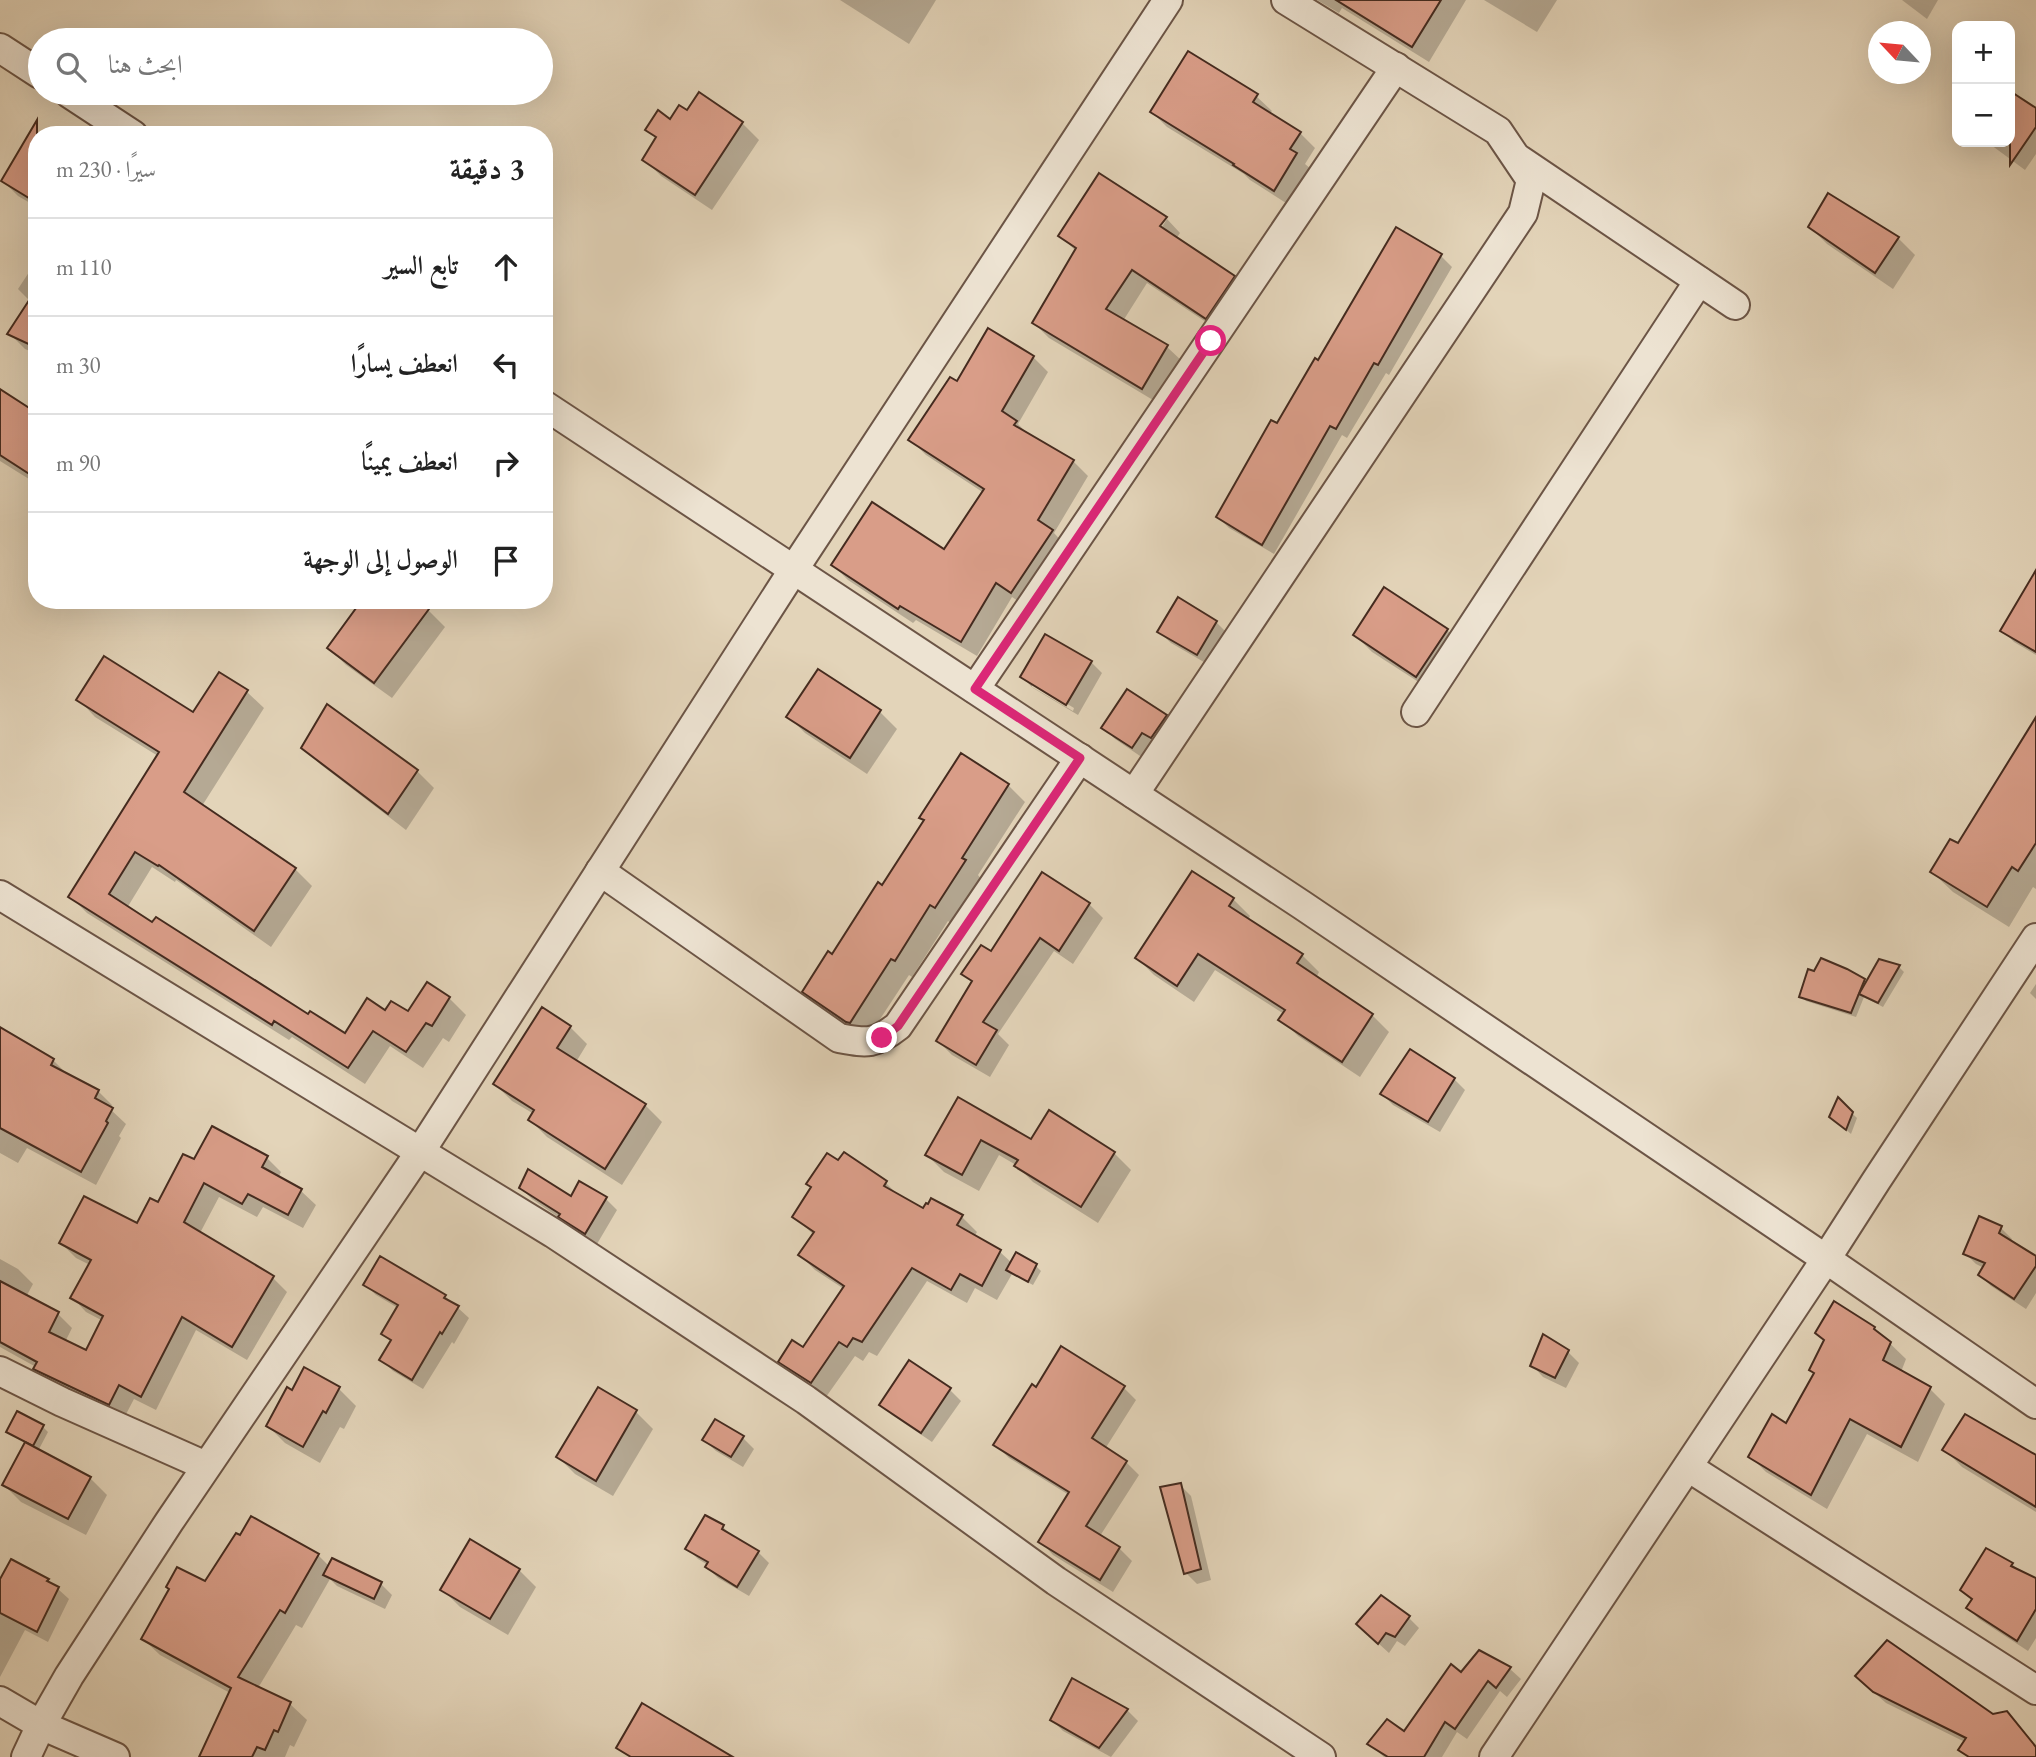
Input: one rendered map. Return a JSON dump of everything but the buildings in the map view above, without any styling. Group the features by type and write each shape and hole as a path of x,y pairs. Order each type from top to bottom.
{"street":[{"path":"26,1757 69,1676 206,1466 420,1152 794,569 1168,0"},
{"path":"1134,794 1523,213 1531,180 1498,131 1286,0"},
{"path":"0,48 28,66"},
{"path":"975,689 1396,67"},
{"path":"87,105 119,126"},
{"path":"1517,158 1735,305"},
{"path":"1416,712 1699,281"},
{"path":"553,411 1302,905 2036,1404"},
{"path":"600,871 838,1038 864,1043 882,1038 898,1026 1080,758"},
{"path":"0,895 553,1233 806,1400 1056,1581 1321,1757"},
{"path":"1494,1757 2036,938"},
{"path":"0,1371 61,1402 206,1466"},
{"path":"1688,1467 2036,1690"},
{"path":"0,1701 41,1725 115,1757"}],"route":[{"path":"882,1038 898,1026 1080,758 975,689 1211,341"}]}
